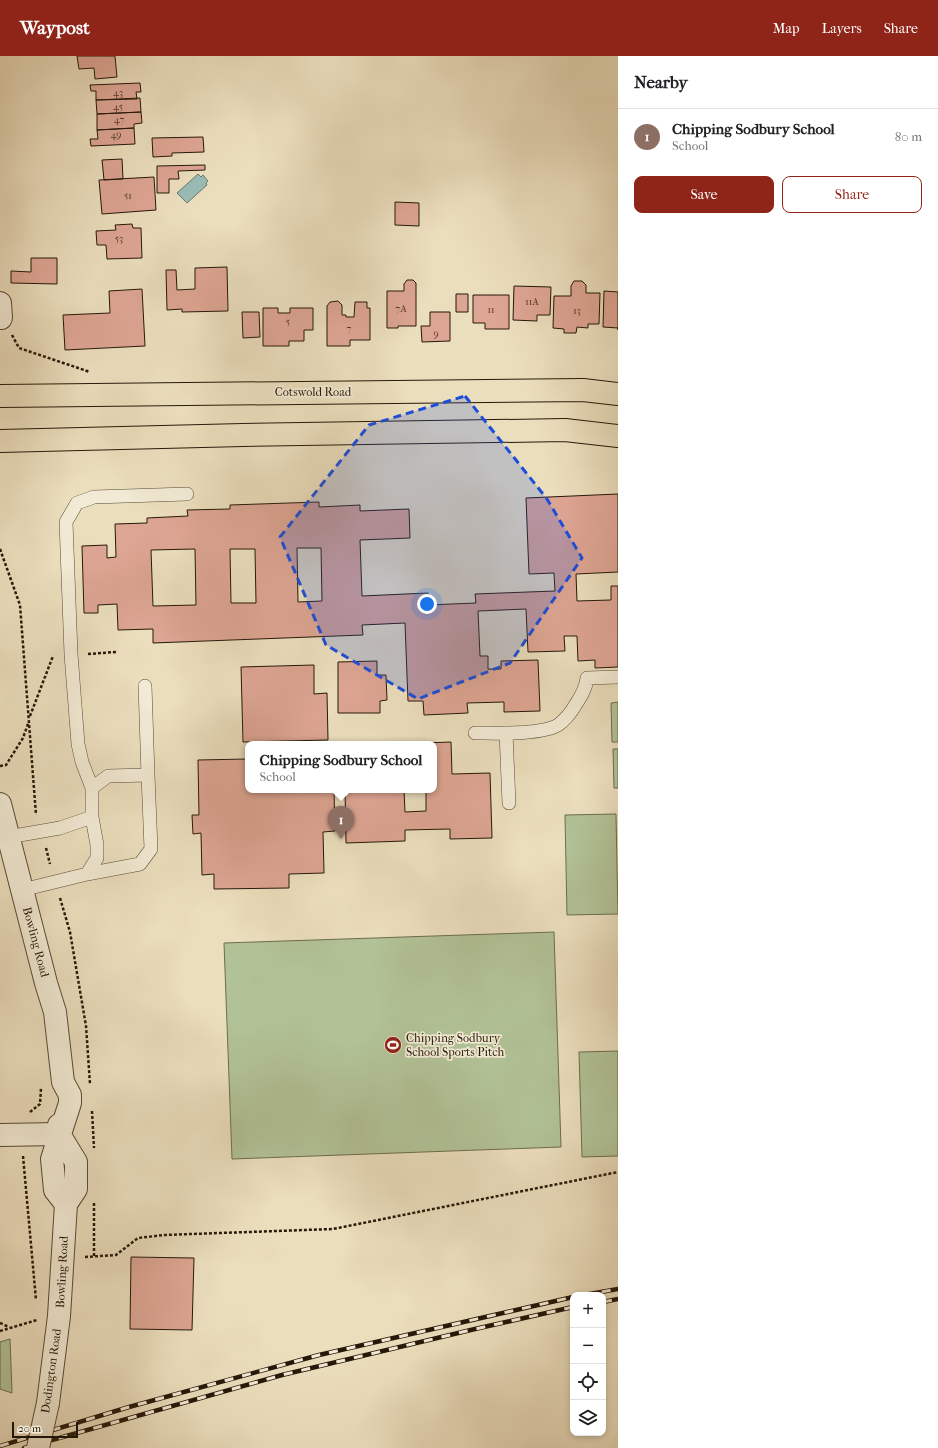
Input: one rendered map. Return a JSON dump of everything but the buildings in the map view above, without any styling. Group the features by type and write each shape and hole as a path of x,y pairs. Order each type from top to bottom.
{"main road":[{"name":"Cotswold Road","path":"4,396 582,390 618,394"},
{"path":"7,441 242,434 565,430 618,436"}],"street":[{"name":"Bowling Road","path":"0,804 46,983 55,1012 63,1082 57,1092 59,1134 52,1159 55,1190 66,1204 59,1316"},
{"path":"10,1134 59,1134"},
{"name":"Dodington Road","path":"38,1448 48,1403 59,1316"}],"lane":[{"path":"87,874 97,858 97,845 92,817 92,788 82,762 78,744 71,654 66,522 77,503 94,497 187,494"},
{"path":"475,733 506,733 539,730 558,725 574,707 586,687 587,678 618,677"},
{"path":"22,890 87,874 140,864 150,850 145,686"},
{"path":"506,733 509,803"},
{"path":"92,788 108,776 148,775"},
{"path":"8,837 60,828 92,817"}],"path":[{"path":"0,311 19,348 96,374 80,374"},
{"path":"0,766 6,765 23,738 52,656 116,652"},
{"path":"37,1304 10,1134 24,1118 40,1104 41,1081"},
{"path":"62,1257 116,1255 138,1238 164,1235 333,1229 618,1172"},
{"path":"0,1331 10,1327 59,1316"},
{"path":"0,1323 10,1327"}],"highlighted area":[{"path":"465,396 547,499 582,558 510,663 418,699 326,645 280,537 369,425"}],"green space":[{"path":"618,702 618,742 612,742 611,703"},
{"path":"613,749 618,749 618,788 614,788"},
{"path":"616,814 618,914 567,915 565,815"},
{"name":"Chipping Sodbury School Sports Pitch","path":"554,932 561,1147 232,1159 224,943"},
{"path":"618,1051 618,1156 582,1157 579,1052"},
{"path":"10,1339 12,1393 0,1389 0,1342"}],"water":[{"path":"198,174 201,177 203,175 208,181 206,183 207,185 187,203 177,193"}],"railway":[{"path":"601,1292 618,1289"},
{"path":"0,1446 129,1407 319,1355 570,1298"},
{"path":"606,1301 618,1299"},
{"path":"24,1448 282,1375 570,1308"}],"place":[{"name":"Chipping Sodbury School","path":"341,839"},
{"name":"Chipping Sodbury School Sports Pitch","path":"393,1045"}]}
